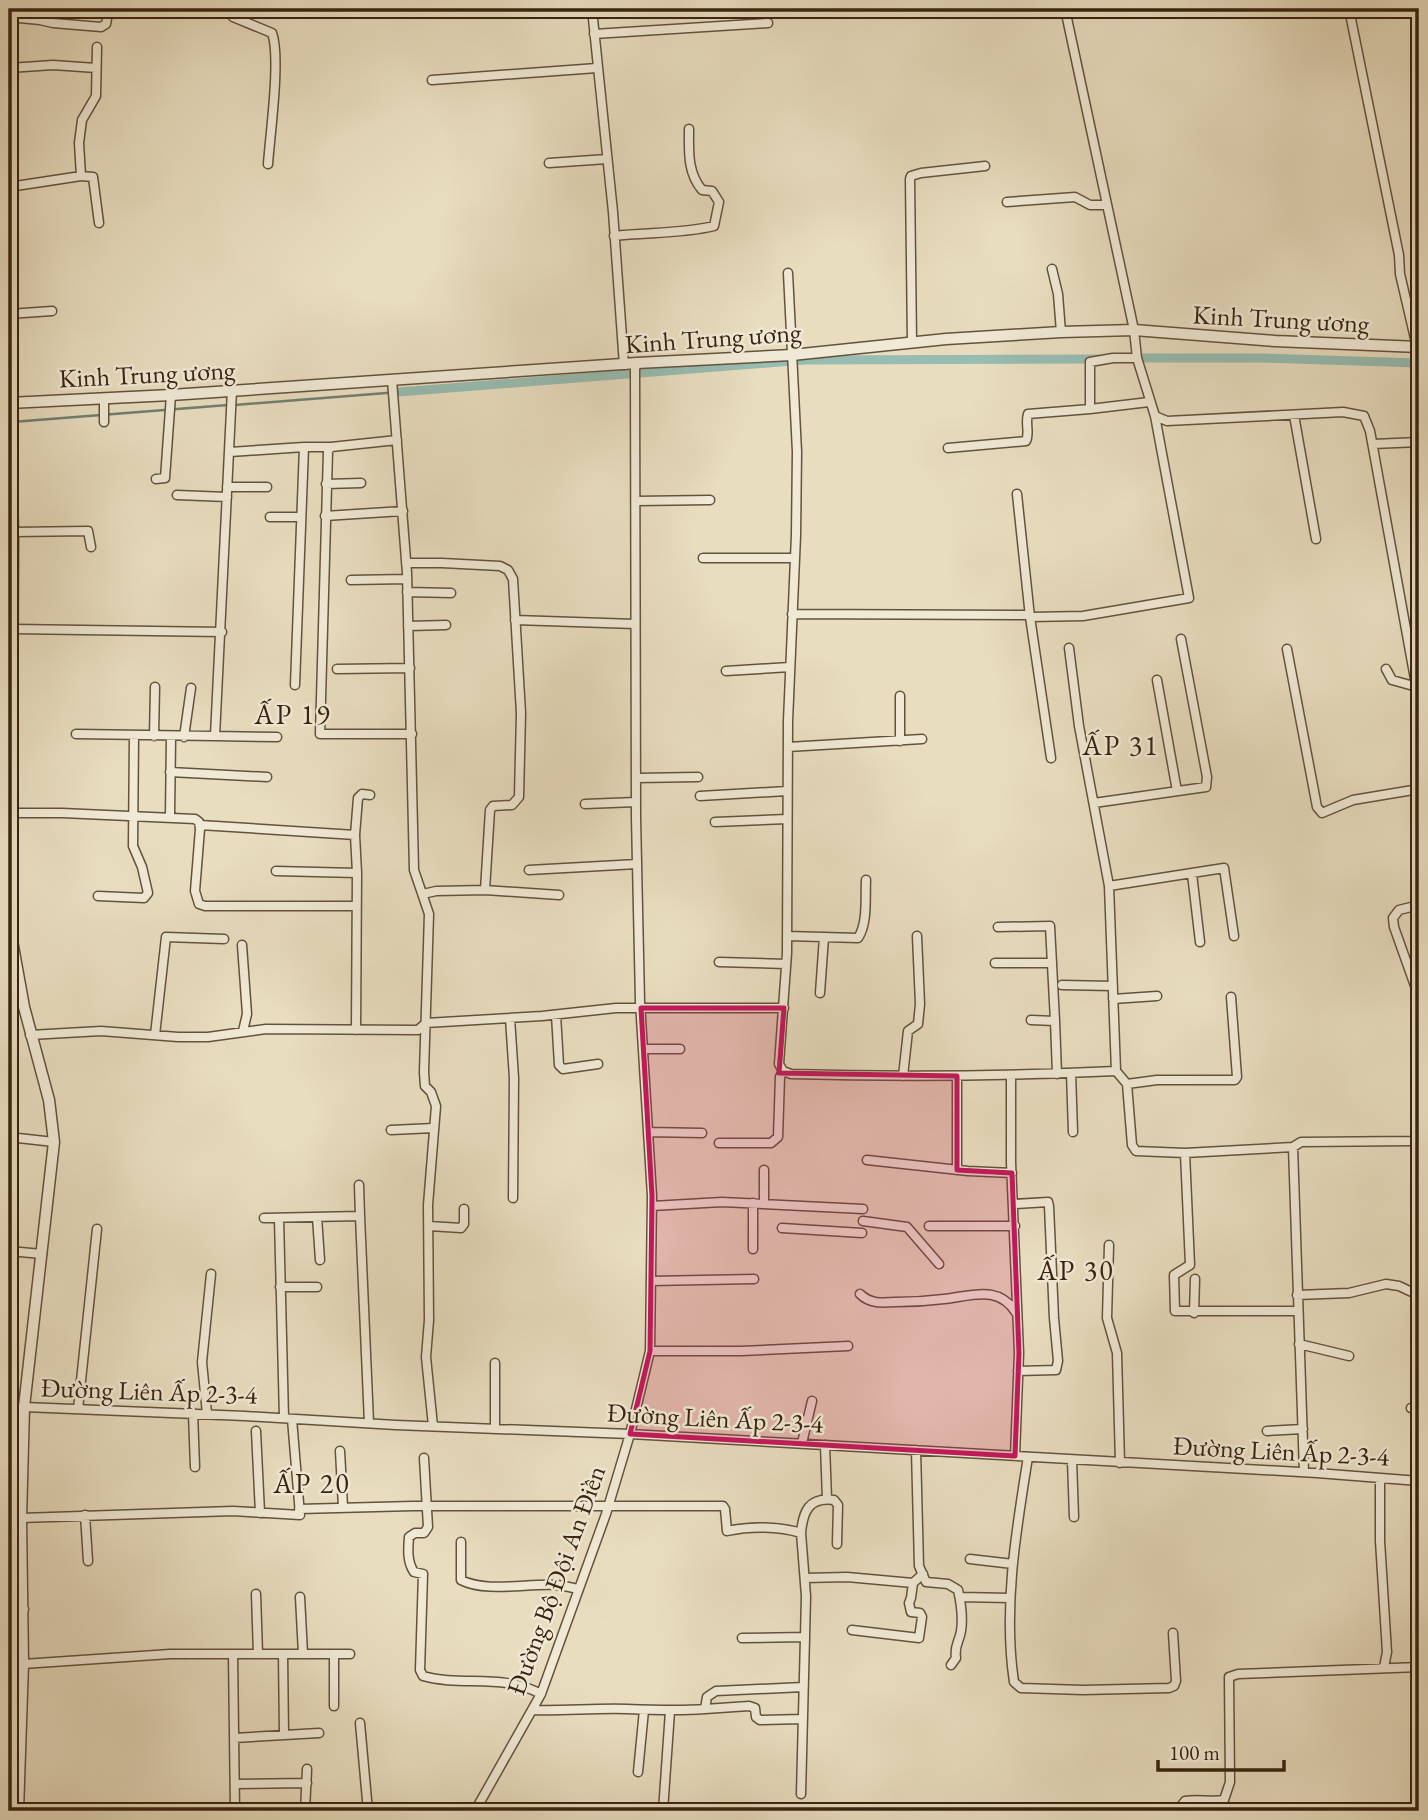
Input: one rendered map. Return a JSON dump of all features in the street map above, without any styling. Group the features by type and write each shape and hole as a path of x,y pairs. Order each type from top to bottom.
{"street":[{"path":"40,20 42,9"},
{"path":"226,9 233,17 272,33 274,40 275,68 268,164"},
{"path":"592,9 624,365"},
{"path":"792,614 1083,616 1189,598 1155,416 1138,358 1065,9"},
{"path":"1349,9 1399,255 1400,274 1418,347"},
{"path":"9,17 101,27 106,24 108,13"},
{"path":"594,34 768,23"},
{"path":"81,176 79,143 82,120 94,102 97,47"},
{"path":"9,68 52,65 96,68"},
{"path":"432,80 597,68"},
{"path":"614,236 675,233 714,226 719,202 712,191 702,190 694,180 690,166 689,129"},
{"path":"549,163 607,159"},
{"path":"912,342 911,176 985,166"},
{"path":"9,187 81,176 93,177 99,223"},
{"path":"1007,202 1075,197 1090,205 1106,205"},
{"path":"1052,269 1058,294 1061,332"},
{"path":"788,273 797,452 787,791 787,936 779,1064 783,1071 791,1073 903,1076 1012,1076 1116,1071"},
{"path":"9,314 52,311"},
{"name":"Kinh Trung ương","path":"9,402 104,398 170,399 232,393 391,388 624,365 636,369 793,357 912,342 1061,332 1418,347"},
{"path":"1090,409 1090,362 1138,358"},
{"name":"Đường Bộ Đội An Điền","path":"475,1811 541,1694 608,1507 630,1434 650,1351 652,1206 641,1008 636,802 636,369"},
{"path":"391,388 407,579 414,870 429,914 425,1086 431,1092 436,1105 429,1226 429,1320 426,1357 433,1426"},
{"path":"215,736 232,393"},
{"path":"104,398 104,422"},
{"path":"156,479 165,478 170,399"},
{"path":"9,402 13,531 11,935 15,970 49,1100 54,1142 24,1406 21,1518 23,1676 18,1811"},
{"path":"948,448 1026,441 1028,414 1149,402"},
{"path":"1155,416 1167,421 1343,412 1364,416 1373,444 1419,701"},
{"path":"1294,415 1316,539"},
{"path":"230,452 331,447 397,440"},
{"path":"1373,444 1419,442"},
{"path":"295,685 304,447"},
{"path":"331,447 328,451 326,484 320,734 412,734"},
{"path":"326,484 361,482"},
{"path":"227,487 267,486"},
{"path":"1017,494 1029,616 1051,758"},
{"path":"177,495 227,497"},
{"path":"636,501 710,500"},
{"path":"325,516 403,511"},
{"path":"270,517 301,517"},
{"path":"13,531 88,531 91,547"},
{"path":"703,558 795,558"},
{"path":"406,564 500,566 508,570 513,579 521,713 519,797 512,805 493,806 489,810 485,890"},
{"path":"351,580 407,579"},
{"path":"407,592 451,593"},
{"path":"515,620 635,624"},
{"path":"408,626 446,625"},
{"path":"13,629 222,632"},
{"path":"1094,803 1206,787 1207,777 1181,639"},
{"path":"1069,648 1079,726 1109,886 1116,1071 1127,1084 1132,1145 1136,1151 1185,1153 1293,1147 1301,1142 1419,1139"},
{"path":"1287,649 1317,807 1322,813 1353,800 1419,789"},
{"path":"726,671 790,667"},
{"path":"337,669 410,668"},
{"path":"1386,669 1392,681 1417,687"},
{"path":"1157,680 1177,791"},
{"path":"154,736 155,687"},
{"path":"184,737 191,688"},
{"path":"900,696 900,741"},
{"path":"76,734 277,737"},
{"path":"98,896 147,896 148,888 133,846 134,736"},
{"path":"170,817 171,737"},
{"path":"788,747 922,740"},
{"path":"170,772 267,777"},
{"path":"636,778 698,777"},
{"path":"700,796 787,791"},
{"path":"356,1030 355,835 358,798 362,794 370,795"},
{"path":"585,804 636,802"},
{"path":"12,813 195,819 200,825 195,891 199,904 356,906"},
{"path":"715,822 787,819"},
{"path":"200,825 355,835"},
{"path":"529,870 637,863"},
{"path":"1109,886 1224,868 1234,936"},
{"path":"276,871 357,873"},
{"path":"1192,874 1200,942"},
{"path":"787,936 858,938 865,918 866,880"},
{"path":"423,894 436,891 485,890 559,895"},
{"path":"1419,905 1399,910 1393,918 1419,997"},
{"path":"998,927 1050,926 1057,1074"},
{"path":"903,1076 908,1031 918,1024 920,1004 917,936"},
{"path":"155,1035 166,937 224,939"},
{"path":"820,993 824,937"},
{"path":"242,945 247,1014 243,1031"},
{"path":"719,962 786,964"},
{"path":"995,963 1052,963"},
{"path":"1062,985 1113,985"},
{"path":"1113,999 1157,996"},
{"path":"1127,1084 1157,1080 1235,1080 1237,1077 1231,996"},
{"path":"30,1035 101,1031 208,1037 243,1031 418,1030 426,1023 556,1015 616,1008 784,1008"},
{"path":"556,1015 559,1065 563,1069 598,1065"},
{"path":"510,1018 514,1078 513,1198"},
{"path":"1031,1020 1055,1021"},
{"path":"643,1049 680,1049"},
{"path":"719,1143 771,1143 778,1137 780,1077 783,1071"},
{"path":"1072,1073 1073,1132"},
{"path":"957,1076 957,1170"},
{"path":"1012,1076 1012,1172 1018,1315 1015,1456"},
{"path":"391,1130 434,1128"},
{"path":"648,1132 702,1133"},
{"path":"9,1137 54,1142"},
{"path":"1293,1147 1304,1472"},
{"path":"1185,1153 1190,1265 1177,1270 1174,1275 1175,1311 1298,1311"},
{"path":"867,1160 957,1170 1012,1172"},
{"path":"764,1170 764,1203"},
{"path":"359,1185 369,1423"},
{"path":"1014,1204 1048,1202 1058,1361 1056,1370 1018,1371"},
{"path":"753,1203 753,1249"},
{"path":"652,1206 764,1203 863,1209"},
{"path":"429,1226 461,1228 464,1224 464,1209"},
{"path":"264,1218 360,1216"},
{"path":"317,1217 320,1259"},
{"path":"9,1515 21,1518 233,1511 300,1515 288,1418 280,1287 279,1218"},
{"path":"863,1221 907,1227 939,1264"},
{"path":"929,1226 1015,1226"},
{"path":"782,1228 862,1233"},
{"path":"78,1409 97,1229"},
{"path":"1109,1245 1107,1318 1117,1353 1120,1463"},
{"path":"9,1251 42,1254"},
{"path":"207,1414 202,1362 211,1274"},
{"path":"651,1281 754,1279"},
{"path":"1194,1313 1195,1279"},
{"path":"1297,1296 1349,1293 1386,1284 1419,1293"},
{"path":"280,1287 317,1287"},
{"path":"860,1294 867,1300 880,1303 988,1294 1005,1299 1018,1315"},
{"path":"1299,1345 1349,1356"},
{"path":"650,1351 741,1351 848,1346"},
{"path":"495,1363 495,1428"},
{"path":"802,1443 812,1401"},
{"name":"Đường Liên Ấp 2-3-4","path":"9,1410 24,1406 630,1434 1304,1472 1419,1481"},
{"path":"193,1413 195,1467"},
{"path":"1267,1431 1303,1429"},
{"path":"256,1431 260,1513"},
{"path":"825,1445 827,1499"},
{"path":"915,1450 919,1566 926,1582 947,1584 958,1590 960,1597 961,1629 954,1647 955,1659 951,1665"},
{"path":"340,1451 343,1507"},
{"path":"1028,1457 1010,1598 1010,1657 1014,1682 1021,1688 1171,1688 1176,1681 1173,1633"},
{"path":"424,1458 428,1527 425,1533 415,1533 409,1537 408,1551 410,1566 414,1572 423,1574 420,1670 423,1676 525,1685 541,1694"},
{"path":"1072,1460 1074,1517"},
{"path":"1380,1478 1380,1541 1387,1652 1384,1667"},
{"path":"801,1794 805,1578 801,1533 802,1520 808,1506 814,1501 827,1499 837,1504 837,1544"},
{"path":"299,1509 723,1507 727,1531 789,1529 801,1533"},
{"path":"85,1515 88,1561"},
{"path":"461,1542 459,1573 461,1580 468,1584 558,1585 578,1590"},
{"path":"970,1559 1013,1564"},
{"path":"852,1630 919,1638 922,1617 911,1612 909,1606 913,1583 923,1574"},
{"path":"805,1578 847,1577 913,1583"},
{"path":"256,1594 258,1654"},
{"path":"300,1597 303,1654"},
{"path":"960,1597 1010,1598"},
{"path":"9,1609 23,1609"},
{"path":"742,1638 805,1637"},
{"path":"23,1664 170,1654 351,1654"},
{"path":"233,1654 235,1811"},
{"path":"283,1654 284,1735"},
{"path":"334,1654 334,1706"},
{"path":"1153,1811 1179,1809 1185,1801 1217,1801 1224,1800 1227,1796 1230,1782 1229,1677 1238,1674 1419,1667"},
{"path":"9,1678 23,1676"},
{"path":"705,1709 707,1697 716,1690 803,1687"},
{"path":"532,1710 670,1711 749,1706 755,1708 758,1719 802,1719"},
{"path":"638,1772 644,1710"},
{"path":"663,1811 670,1711"},
{"path":"360,1723 368,1811"},
{"path":"234,1738 319,1733"},
{"path":"305,1811 307,1769"},
{"path":"235,1784 307,1783"},
{"path":"1185,1801 1185,1811"},
{"path":"87,1811 190,1810"}],"highlighted area":[{"path":"641,1008 784,1008 779,1073 957,1076 957,1170 1012,1173 1019,1353 1015,1456 630,1434 650,1351 652,1196"}],"waterway":[{"path":"1131,358 1264,358 1419,363"},
{"path":"399,392 805,360 1099,359"},
{"path":"235,405 399,392"},
{"path":"12,422 228,405"}],"district":[{"name":"ẤP 19","path":"293,714"},
{"name":"ẤP 31","path":"1121,745"},
{"name":"ẤP 30","path":"1076,1270"},
{"name":"ẤP 20","path":"312,1483"}]}
